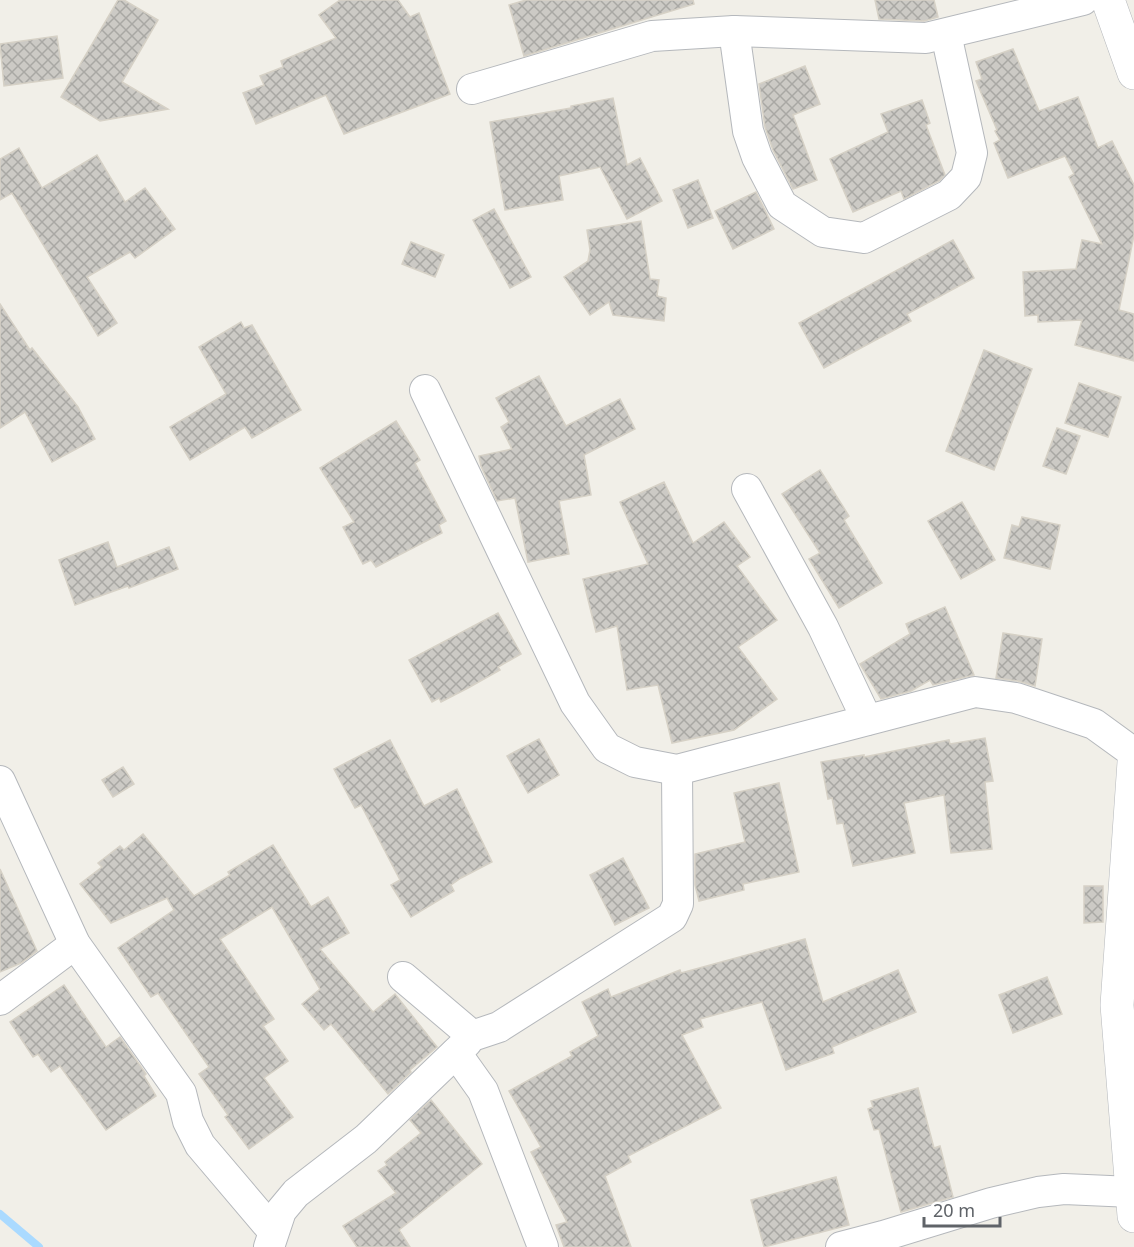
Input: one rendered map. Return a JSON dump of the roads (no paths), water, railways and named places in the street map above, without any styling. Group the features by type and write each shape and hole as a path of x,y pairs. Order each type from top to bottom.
{"street":[{"path":"472,89 652,36 734,31 926,38 1083,0"},
{"path":"1108,0 1134,73"},
{"path":"734,31 748,131 757,157 782,205 823,232 864,238 949,195 966,177 972,153 945,34"},
{"path":"425,390 575,703 607,748 635,762 677,770 975,692 1016,698 1094,724 1134,753"},
{"path":"747,489 823,627 867,720"},
{"path":"841,1247 991,1203 1038,1192 1064,1189 1133,1204 1117,1005 1134,762"},
{"path":"271,1239 281,1211 296,1193 366,1139 463,1045 499,1028 672,917 678,904 677,770"},
{"path":"0,781 75,944 181,1094 188,1120 200,1146 271,1239"},
{"path":"0,1000 75,944"},
{"path":"403,977 468,1032 463,1045 543,1247"}],"waterway":[{"path":"0,1214 39,1247"}]}
